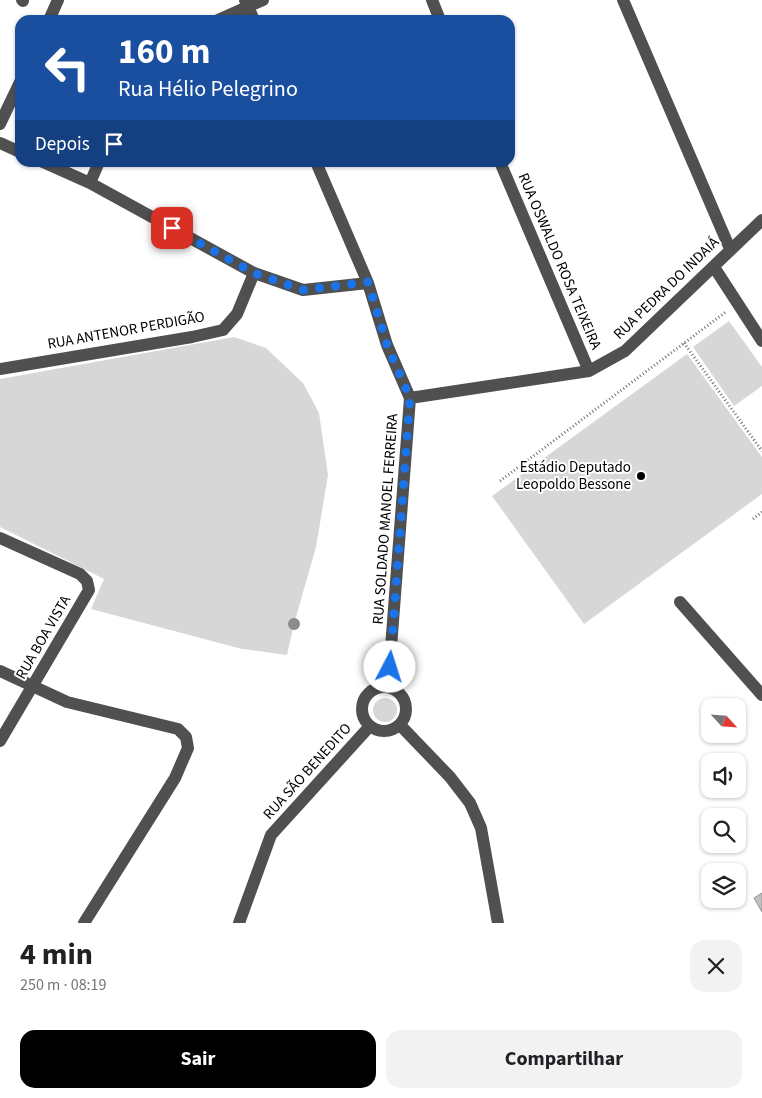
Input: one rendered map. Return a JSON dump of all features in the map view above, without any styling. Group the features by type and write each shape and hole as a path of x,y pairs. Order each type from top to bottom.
{"street":[{"path":"51,15 58,0"},
{"path":"226,15 246,3 263,0"},
{"path":"432,0 438,15"},
{"path":"623,0 730,249"},
{"path":"246,3 252,15"},
{"path":"0,124 15,92"},
{"path":"0,143 15,150"},
{"path":"54,167 90,183 254,273 303,290 368,282"},
{"path":"90,183 97,167"},
{"name":"RUA SOLDADO MANOEL FERREIRA","path":"318,167 368,282 387,345 410,398 388,687"},
{"name":"RUA OSWALDO ROSA TEIXEIRA","path":"502,167 589,371"},
{"name":"RUA PEDRA DO INDAIÁ","path":"410,398 589,371 625,351 762,220"},
{"path":"714,267 762,341"},
{"name":"RUA ANTENOR PERDIGÃO","path":"0,369 223,330 237,314 254,273"},
{"name":"RUA BOA VISTA","path":"0,538 80,574 88,581 89,590 0,741"},
{"path":"680,602 762,695"},
{"path":"0,671 67,702 178,729 186,737 188,748 175,778 84,923"},
{"path":"388,687 400,694 406,706 406,713 400,725 388,731 382,731 370,726 363,713 365,700 374,689 388,687"},
{"path":"400,725 450,777 470,803 481,828 498,923"},
{"name":"RUA SÃO BENEDITO","path":"239,923 271,835 370,726"}],"path":[{"path":"500,481 738,303"},
{"path":"684,343 762,451"},
{"path":"753,520 762,512"}],"shaded area":[{"path":"729,321 762,367 762,386 734,406 693,347"},
{"path":"234,337 266,348 303,383 319,413 328,475 316,547 287,655 242,649 91,609 104,579 0,527 0,379"},
{"name":"Estádio Deputado Leopoldo Bessone","path":"687,354 762,457 762,494 584,624 492,496"},
{"path":"385,698 394,701 397,710 394,719 385,722 376,719 373,710 376,701"}],"building":[{"path":"762,893 762,912 754,898"}],"place":[{"name":"Estádio Deputado Leopoldo Bessone","path":"641,476"}],"route":[{"path":"172,228 254,273 303,290 368,282 387,345 410,398 390,667"}]}
